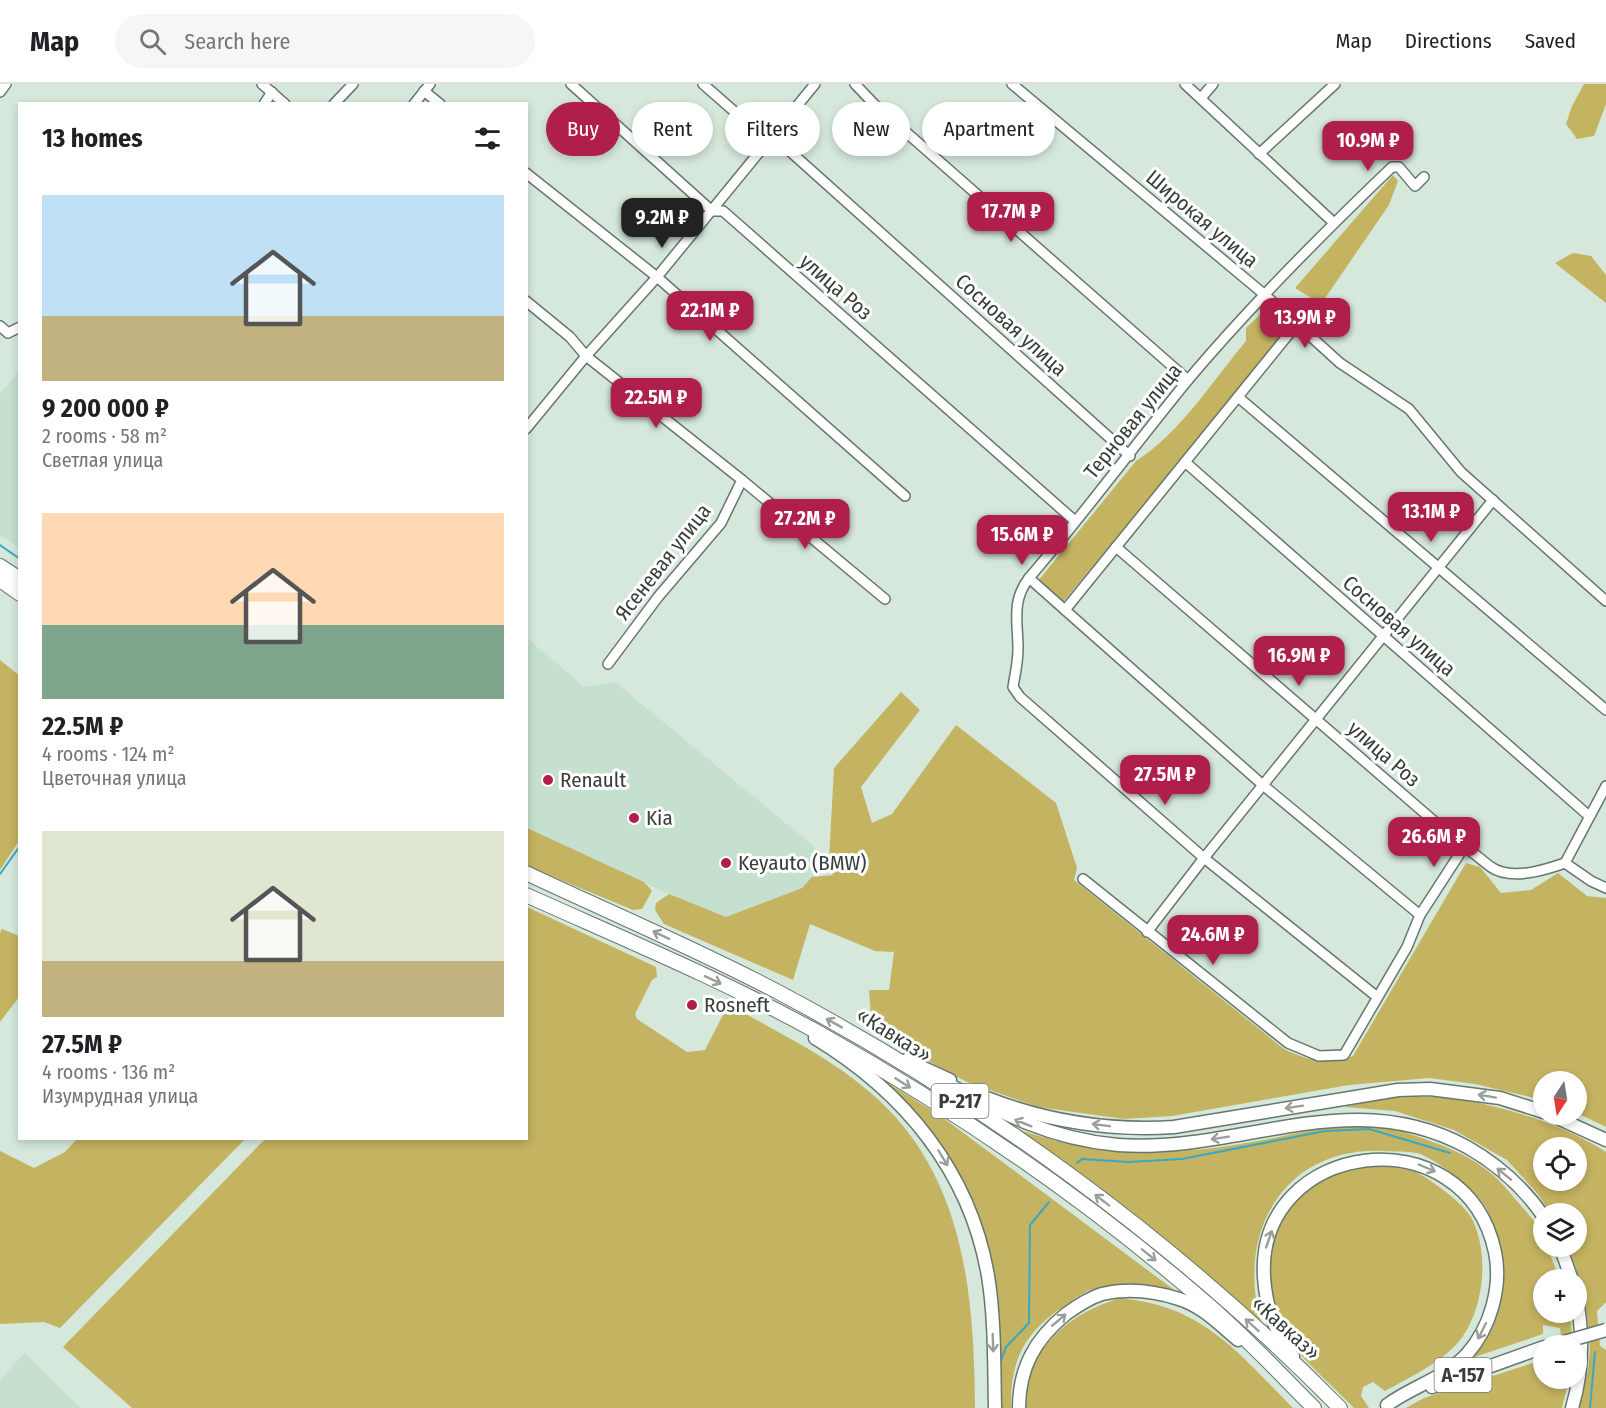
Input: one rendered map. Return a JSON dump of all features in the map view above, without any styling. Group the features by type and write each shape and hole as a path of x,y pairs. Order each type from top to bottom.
{"highway":[{"path":"0,566 18,578"},
{"path":"0,580 18,593"},
{"name":"«Кавказ»","path":"528,874 733,969 870,1044 995,1124 1073,1178 1180,1261 1304,1371 1340,1408"},
{"path":"528,880 584,900"},
{"path":"528,891 606,926 628,941"},
{"name":"«Кавказ»","path":"528,896 774,1010 891,1075 985,1134 1051,1180 1206,1302 1269,1363"},
{"name":"Р-217","path":"1269,1363 1314,1408"}],"main road":[{"path":"774,1010 874,1078 920,1125 956,1180 981,1242 988,1278 995,1408"},
{"path":"870,1044 989,1099 1023,1111 1102,1125 1140,1129 1174,1127 1398,1090 1430,1089 1500,1098 1533,1108"},
{"path":"870,1044 1020,1122 1087,1141 1132,1145 1197,1142 1334,1119 1369,1119 1406,1123 1446,1136 1480,1155 1510,1178 1533,1204"},
{"path":"1573,1125 1606,1140"},
{"path":"1304,1371 1276,1331 1269,1312 1264,1266 1267,1244 1277,1218 1303,1186 1340,1166 1383,1158 1403,1160 1429,1167 1451,1181 1470,1198 1482,1218 1495,1251 1497,1285 1485,1327 1466,1355 1434,1380 1402,1394 1384,1406"},
{"path":"1019,1408 1021,1380 1034,1347 1057,1322 1082,1303 1100,1294 1135,1291 1181,1299 1203,1310 1269,1363"},
{"path":"1572,1408 1582,1349 1579,1323"},
{"name":"А-157","path":"1587,1335 1606,1330"},
{"name":"А-157","path":"1384,1406 1448,1380 1533,1351"}],"street":[{"path":"0,92 6,84"},
{"path":"262,84 283,102"},
{"path":"336,102 353,84"},
{"name":"улица Роз","path":"571,84 712,211 723,211 1075,522"},
{"name":"Сосновая улица","path":"703,84 725,103"},
{"path":"800,102 815,84"},
{"path":"855,84 874,104 1188,380"},
{"name":"Широкая улица","path":"1012,84 1265,295 1340,363 1409,409 1461,472 1606,601"},
{"path":"1185,84 1334,223"},
{"path":"1201,98 1213,84"},
{"path":"1259,154 1335,84"},
{"path":"416,102 427,87 438,102"},
{"path":"265,102 272,92"},
{"path":"528,427 586,356 657,277 756,156"},
{"name":"Сосновая улица","path":"795,156 1130,456"},
{"name":"Терновая улица","path":"1376,996 1204,858 1020,697 1013,687 1018,652 1015,606 1020,590 1029,578 1130,456 1188,380 1265,295 1392,167 1400,167 1415,186 1424,177"},
{"path":"528,175 657,277 905,496"},
{"path":"528,303 570,337 586,356 742,480 885,599"},
{"path":"1065,610 1298,324"},
{"path":"0,326 8,333 18,328"},
{"path":"1238,397 1606,710"},
{"name":"Сосновая улица","path":"1185,462 1589,816"},
{"name":"Ясеневая улица","path":"608,664 658,597 722,523 742,480"},
{"path":"1148,932 1315,719 1493,500"},
{"name":"улица Роз","path":"1116,547 1464,847 1476,853 1492,868 1504,873 1529,872 1565,863"},
{"path":"1029,578 1264,786 1420,915"},
{"path":"1606,786 1565,863 1591,881 1606,888"},
{"path":"1083,879 1288,1043 1320,1056 1344,1055 1376,996 1407,947 1420,915 1464,847"}],"shaded area":[{"path":"1584,84 1606,84 1606,104 1594,136 1577,139 1566,124 1572,106"},
{"path":"1393,175 1398,181 1389,205 1321,304 1295,288"},
{"path":"1573,253 1591,256 1606,275 1606,303 1555,263"},
{"path":"1266,309 1291,328 1063,602 1038,581 1136,461 1167,436 1195,406 1246,341 1246,328"},
{"path":"18,372 18,547 0,535 0,394"},
{"path":"528,639 584,687 615,682 829,859 802,888 726,917 669,894 528,828"},
{"path":"0,660 18,674 18,843 0,870"},
{"path":"901,692 920,710 861,787 872,823 892,814 956,725 1056,803 1077,868 1074,880 1284,1049 1310,1059 1326,1061 1353,1056 1466,863 1480,867 1501,893 1531,890 1558,873 1587,896 1606,898 1606,1127 1587,1118 1587,1071 1533,1071 1533,1098 1475,1084 1429,1078 1349,1085 1172,1116 1124,1119 1038,1107 967,1082 885,1038 871,1016 869,990 889,990 894,952 875,951 810,924 793,980 664,924 655,910 656,903 669,894 726,917 802,888 812,877 833,875 829,859 834,768"},
{"path":"528,828 644,882 652,891 642,909 633,910 528,866"},
{"path":"528,907 656,967 657,977 652,980 635,1014 637,1019 687,1052 705,1050 723,1015 735,1008 851,1077 899,1121 924,1156 943,1194 957,1234 966,1276 971,1320 975,1408 132,1408 63,1347 264,1140 528,1140"},
{"path":"2,929 18,936 18,998 0,1022 0,933"},
{"path":"885,1081 942,1117 1181,1295 1112,1287 1090,1290 1081,1295 1052,1315 1030,1336 1017,1361 1013,1375 1011,1408 998,1408 993,1298 989,1264 970,1199 953,1166 926,1125"},
{"path":"1390,1097 1455,1098 1533,1118 1533,1125 1552,1125 1579,1137 1533,1137 1533,1189 1507,1160 1454,1130 1395,1111 1344,1107"},
{"path":"1360,1125 1393,1129 1441,1145 1461,1154 1488,1171 1504,1185 1533,1221 1533,1257 1551,1257 1556,1269 1533,1269 1533,1323 1571,1323 1572,1335 1561,1335 1560,1328 1543,1325 1543,1334 1533,1335 1533,1337 1466,1360 1479,1349 1490,1332 1500,1298 1502,1274 1500,1253 1489,1213 1461,1181 1425,1156 1409,1152 1385,1151 1349,1153 1318,1163 1293,1180 1274,1203 1261,1230 1255,1261 1255,1294 1263,1328 1009,1126 1085,1147 1142,1151 1205,1149 1327,1128"},
{"path":"76,1140 244,1140 60,1328 44,1322 0,1324 0,1151 34,1168 65,1152"},
{"path":"1587,1141 1606,1152 1606,1302 1597,1311 1600,1346 1606,1350 1606,1408 1577,1408 1582,1389 1587,1389 1590,1349 1587,1269 1576,1269 1571,1257 1587,1257 1587,1203 1544,1203 1536,1192 1587,1191"},
{"path":"1364,1165 1399,1168 1418,1173 1454,1199 1471,1217 1481,1249 1482,1266 1478,1302 1464,1334 1454,1347 1430,1366 1385,1391 1373,1382 1363,1387 1361,1396 1369,1408 1354,1408 1310,1365 1288,1338 1273,1306 1267,1271 1273,1237 1293,1201 1312,1185"},
{"path":"1120,1298 1149,1303 1175,1311 1197,1322 1236,1351 1293,1408 1026,1408 1033,1368 1053,1337 1083,1314"},
{"path":"25,1353 81,1408 0,1408 0,1380"},
{"path":"1533,1363 1533,1389 1567,1389 1562,1408 1406,1408 1424,1398"}],"waterway":[{"path":"0,545 18,558"},
{"path":"0,874 18,849"},
{"path":"1077,1163 1082,1159 1129,1162 1182,1159 1325,1131 1369,1129 1450,1153"},
{"path":"1000,1363 1006,1347 1029,1323 1030,1225 1049,1202"},
{"path":"1590,1408 1595,1352"},
{"path":"1001,1384 1001,1408"}],"place":[{"name":"Renault","path":"548,780"},
{"name":"Kia","path":"634,818"},
{"name":"Keyauto (BMW)","path":"726,863"},
{"name":"Rosneft","path":"692,1005"}]}
